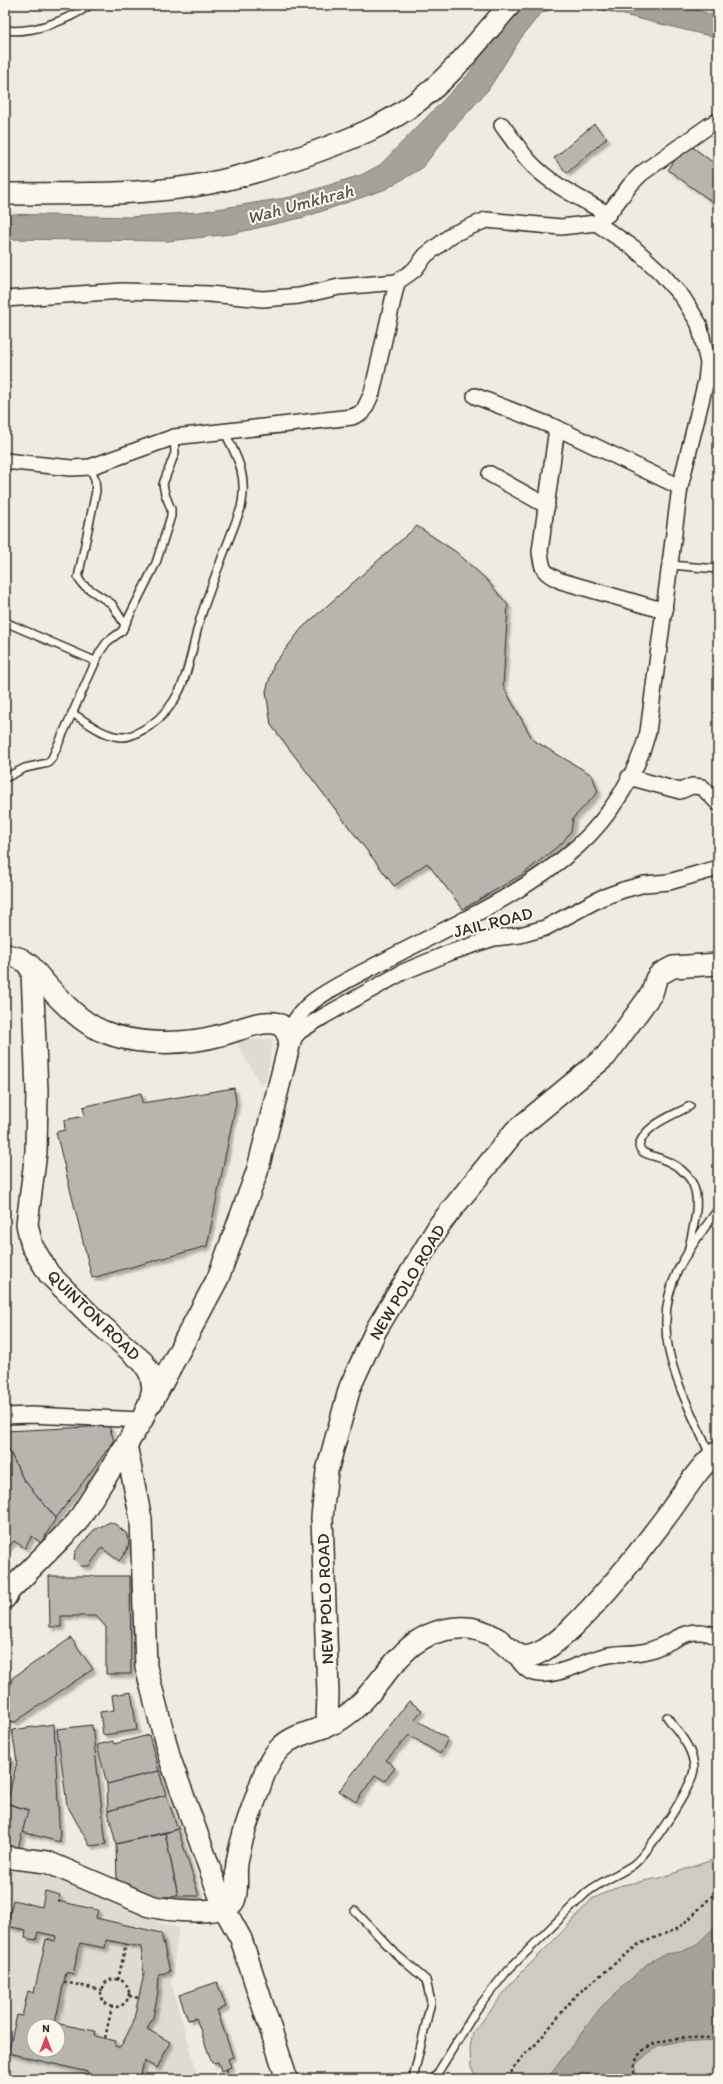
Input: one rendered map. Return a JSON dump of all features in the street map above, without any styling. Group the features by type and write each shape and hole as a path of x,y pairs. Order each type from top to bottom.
{"street":[{"path":"5,194 126,192 193,186 279,165 326,148 368,131 397,116 419,100 456,66 510,5"},
{"path":"5,299 123,291 209,294 263,299 298,296 339,287 397,282 414,270 426,255 453,234 486,220 561,227 596,223 608,214 631,184 642,173 710,124 718,121"},
{"path":"502,125 528,160 543,174 563,189 608,214"},
{"path":"5,1416 31,1415 143,1418 218,1278 257,1172 291,1027 298,1015 313,1001 366,970 502,899 552,867 578,846 600,824 629,777 643,750 648,732 680,487 706,381 708,363 699,324 683,298 661,273 634,248 596,223"},
{"path":"5,461 71,468 90,466 174,437 352,417 363,412 372,393 397,282"},
{"path":"475,396 557,428 680,487"},
{"path":"557,428 540,551 542,568 549,576 561,581 665,611"},
{"path":"490,474 546,506"},
{"path":"629,777 680,791 692,786 702,787 718,803"},
{"name":"JAIL ROAD","path":"289,1040 300,1031 324,1016 404,972 443,955 494,938 520,935 545,928 601,898 623,890 645,884 668,882 718,868"},
{"path":"689,877 718,878"},
{"path":"5,955 21,958 29,963 43,981 79,1016 101,1031 130,1039 197,1042 249,1026 272,1023 283,1028 289,1040"},
{"name":"QUINTON ROAD","path":"5,1598 9,1591 77,1522 143,1418 150,1401 153,1388 150,1373 143,1362 95,1320 49,1274 32,1246 27,1224 36,1152 37,1091 32,972 29,963"},
{"name":"NEW POLO ROAD","path":"327,1726 328,1693 322,1517 327,1471 350,1387 376,1330 440,1224 515,1132 606,1056 652,993 656,979 660,974 673,967 718,964"},
{"path":"126,1445 141,1519 146,1667 149,1686 170,1759 224,1908 241,1938 287,2079"},
{"path":"512,1651 522,1656 532,1656 556,1642 578,1622 623,1572 714,1455"},
{"path":"5,1857 47,1862 150,1906 162,1909 194,1911 224,1908 234,1900 237,1863 251,1811 270,1763 282,1745 297,1737 342,1719 359,1703 409,1647 420,1639 436,1632 459,1628 475,1629 498,1639 512,1651 525,1668 533,1673 545,1673 560,1671 605,1656 648,1651 680,1636 696,1631 708,1632 718,1637"}],"lane":[{"path":"5,30 28,28 57,22 90,5"},
{"path":"72,713 109,735 124,737 136,734 151,724 165,711 178,694 188,673 202,614 241,508 244,493 244,478 240,466 223,431"},
{"path":"5,778 25,768 48,762 95,661 107,642 122,631 156,563 172,509 165,494 163,484 175,453 174,437"},
{"path":"90,466 95,479 96,491 78,578 82,585 112,604 125,625"},
{"path":"670,566 718,569"},
{"path":"5,622 95,661"},
{"path":"687,1256 697,1205 694,1187 690,1179 676,1164 644,1153 640,1151 639,1146 640,1141 649,1130 690,1106"},
{"path":"714,1455 674,1371 666,1346 665,1325 668,1295 678,1269 718,1208"},
{"path":"434,2079 477,2009 507,1971 594,1886 633,1864 646,1851 690,1785 695,1769 691,1752 668,1717"},
{"path":"355,1911 397,1955 426,1980 430,1992 431,2002 413,2079"}],"path":[{"path":"511,2079 512,2070 518,2062 537,2043 575,1996 639,1944 677,1929 718,1890"},
{"path":"118,1980 126,1944"},
{"path":"118,1980 127,1987 129,1996 121,2006 112,2007 102,1998 102,1990 108,1981 118,1980"},
{"path":"64,1982 102,1990"},
{"path":"129,1996 139,1998"},
{"path":"105,2038 112,2007"},
{"path":"634,2079 638,2056 659,2041 718,2038"},
{"path":"226,2069 229,2079"}],"shaded area":[{"path":"273,1039 266,1081 261,1085 235,1040"},
{"path":"718,1858 718,2079 478,2079 471,2068 470,2048 473,2033 514,1980 561,1933 592,1899 622,1885 660,1878"},
{"path":"5,1867 18,1868 54,1876 92,1890 160,1923 179,1928 171,1983 199,2079 5,2079"}],"water":[{"name":"Wah Umkhrah","path":"515,5 559,5 540,14 521,38 488,90 449,133 422,168 386,189 305,217 231,234 168,241 5,239 5,214 129,217 199,212 291,197 361,175 380,165 468,75"},
{"path":"559,5 677,5 718,16 718,38 599,9"},
{"path":"718,1924 718,2040 676,2042 657,2046 636,2064 633,2079 547,2079 601,2007 648,1963 665,1954 680,1952 695,1946"}],"building":[{"path":"594,124 607,138 567,173 554,158"},
{"path":"687,143 718,166 718,206 668,170"},
{"path":"417,526 456,552 486,579 508,605 503,686 533,740 592,775 598,792 573,818 571,831 562,843 523,874 463,909 427,863 394,886 271,725 266,691 274,664 302,628"},
{"path":"234,1088 236,1103 207,1246 92,1278 56,1132 65,1130 64,1120 85,1116 83,1107 141,1093 142,1103"},
{"path":"109,1426 114,1441 56,1518 23,1479 5,1442 5,1431"},
{"path":"5,1442 23,1479 56,1518 41,1543 32,1536 25,1548 14,1541 5,1550"},
{"path":"110,1522 126,1533 129,1543 127,1550 119,1561 102,1548 89,1566 81,1566 74,1559 75,1552 94,1530"},
{"path":"49,1576 130,1576 131,1674 106,1674 106,1627 96,1616 61,1616 61,1627 50,1627"},
{"path":"71,1638 93,1669 15,1722 5,1720 5,1684 10,1686 12,1678"},
{"path":"131,1692 137,1730 103,1735 100,1712 114,1710 112,1695"},
{"path":"409,1701 422,1710 415,1719 448,1739 440,1754 409,1735 386,1760 395,1768 385,1781 375,1775 356,1802 339,1791"},
{"path":"54,1724 60,1842 22,1832 28,1810 7,1803 17,1762 12,1730"},
{"path":"92,1725 106,1844 90,1846 67,1805 57,1729"},
{"path":"149,1735 159,1771 107,1784 97,1745 113,1741 114,1744"},
{"path":"5,1757 12,1758 5,1791"},
{"path":"159,1771 166,1795 108,1811 107,1784"},
{"path":"166,1795 178,1829 116,1844 108,1811"},
{"path":"5,1803 28,1810 18,1849 5,1848"},
{"path":"178,1829 199,1896 178,1896 165,1833"},
{"path":"165,1833 178,1896 152,1898 117,1882 116,1844"},
{"path":"45,1891 60,1895 58,1901 98,1910 96,1918 161,1933 170,1972 159,1974 158,1992 153,2017 147,2029 170,2042 157,2068 144,2061 140,2079 122,2079 102,2075 101,2079 86,2079 88,2072 29,2058 66,2058 66,2025 95,2031 94,2036 116,2041 115,2046 120,2048 133,2023 144,1974 141,1947 106,1940 105,1948 80,1943 73,1974 66,1972 56,2018 26,2018 26,2057 8,2053 17,2015 22,2016 28,1991 34,1993 46,1939 55,1941 56,1936 38,1932 36,1940 25,1938 26,1930 7,1926 13,1900 42,1907"},
{"path":"217,1982 226,2007 217,2010 233,2057 228,2059 231,2067 221,2071 218,2062 212,2063 196,2018 188,2020 179,1995"}]}
